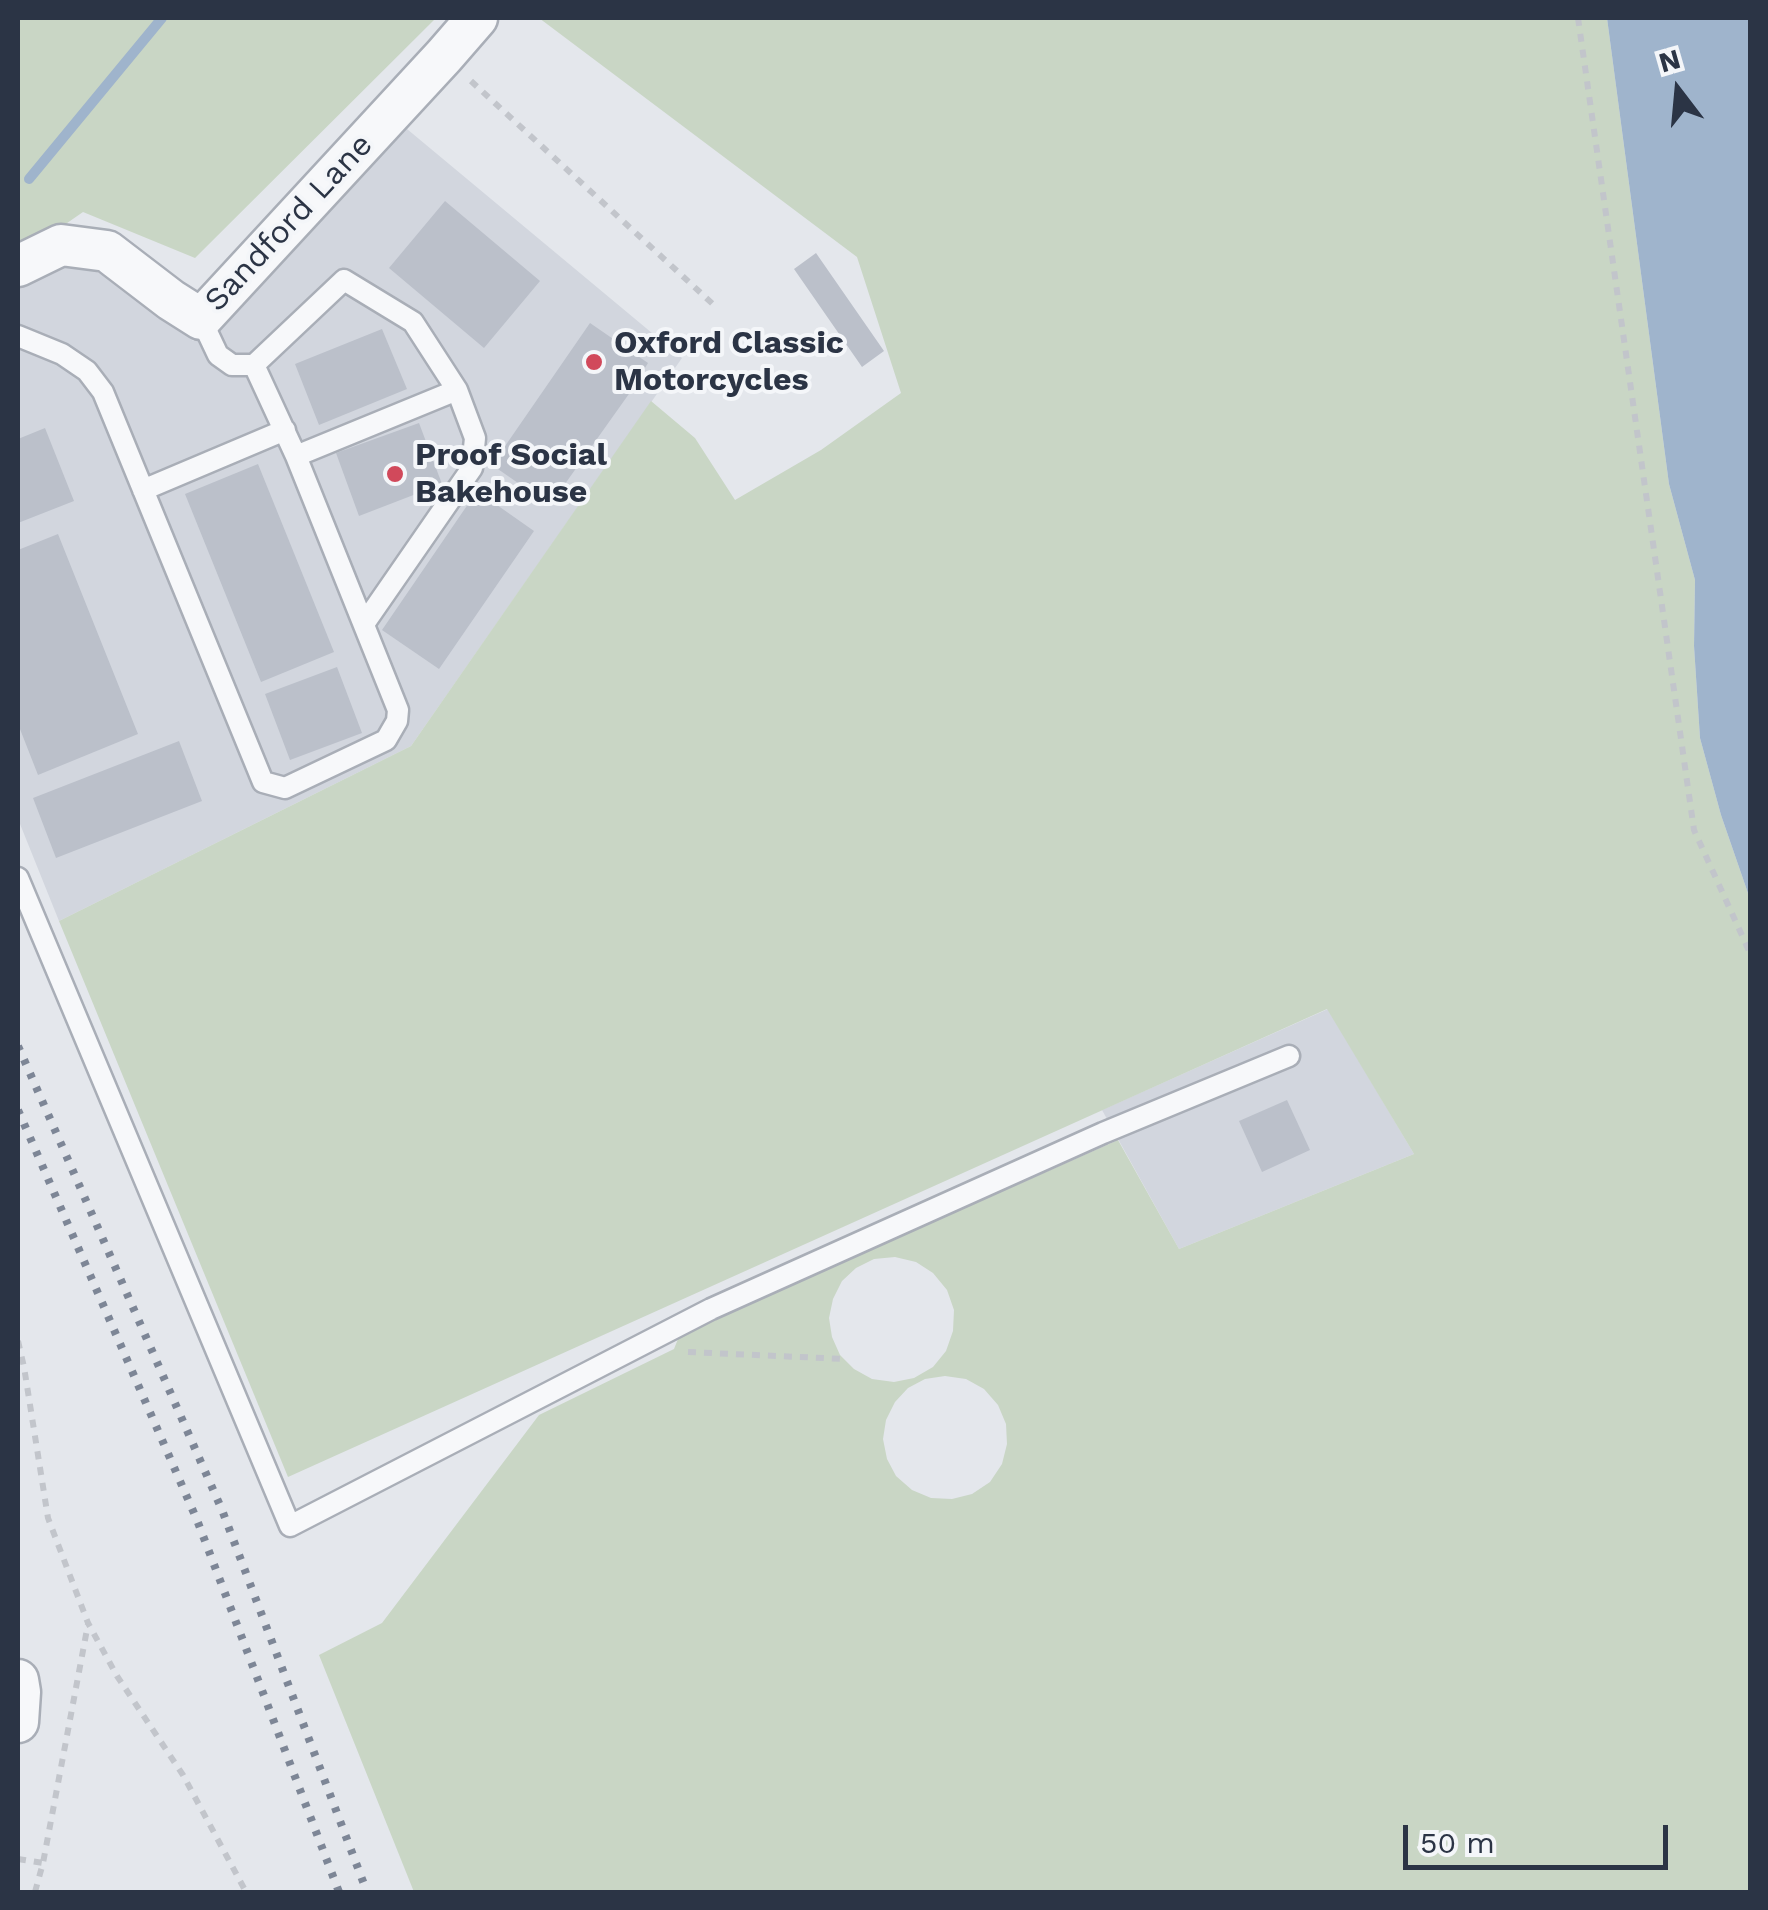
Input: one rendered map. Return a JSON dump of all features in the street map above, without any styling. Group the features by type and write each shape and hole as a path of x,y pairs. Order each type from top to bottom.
{"street":[{"name":"Sandford Lane","path":"18,266 61,245 108,251 201,319 477,18"},
{"path":"18,1680 18,1722"}],"lane":[{"path":"201,319 218,355 232,364 254,364 344,280 413,322 457,390 475,438 472,468 364,624"},
{"path":"18,336 62,354 87,371 103,392 262,782 286,788 386,740 398,710 296,456 254,364"},
{"path":"296,456 457,390"},
{"path":"143,490 285,430"},
{"path":"18,878 290,1526 711,1309 1103,1133 1289,1056"}],"path":[{"path":"1578,18 1694,830 1750,953"},
{"path":"444,56 715,306"},
{"path":"18,1341 48,1518 88,1623 183,1776 246,1892"},
{"path":"632,1350 845,1360"},
{"path":"35,1892 44,1863 88,1623"},
{"path":"18,1859 44,1863"}],"shaded area":[{"path":"407,129 682,358 411,746 59,921 18,819 18,283 80,262 177,319 193,341 214,327"},
{"path":"1328,1009 1414,1154 1179,1249 1102,1110"}],"green space":[{"path":"18,18 436,18 195,258 83,212 18,257"},
{"path":"539,18 1607,18 1669,484 1695,580 1694,646 1700,738 1750,899 1750,1892 414,1892 319,1655 382,1623 539,1415 674,1349 680,1334 1118,1140 1179,1249 1414,1154 1327,1009 288,1477 59,921 411,746 651,401 695,438 735,500 821,450 901,393 857,257","holes":["895,1257 916,1262 933,1273 947,1290 954,1310 953,1331 946,1351 933,1367 914,1378 894,1382 872,1379 854,1369 840,1355 829,1318 842,1281 856,1268 874,1259","925,1379 966,1379 984,1389 998,1405 1006,1424 1002,1464 990,1482 972,1494 952,1499 931,1498 912,1490 896,1476 883,1439 886,1420 908,1388"]}],"water":[{"path":"1607,18 1750,18 1750,899 1700,738 1694,646 1695,580 1669,484"}],"building":[{"path":"445,201 540,281 484,348 389,268"},
{"path":"816,253 884,351 862,367 794,269"},
{"path":"590,323 648,363 550,505 492,465"},
{"path":"382,329 407,389 319,425 295,364"},
{"path":"419,423 442,484 359,516 336,453"},
{"path":"45,428 74,501 18,523 18,439"},
{"path":"258,464 334,652 261,682 185,494"},
{"path":"477,491 534,531 439,669 382,630"},
{"path":"58,534 138,734 38,775 18,724 18,550"},
{"path":"337,667 362,733 290,760 265,694"},
{"path":"179,741 202,801 56,858 33,798"},
{"path":"1287,1100 1310,1150 1262,1172 1239,1121"}],"waterway":[{"path":"29,179 162,18"}],"railway":[{"path":"18,1046 222,1510 367,1892"},
{"path":"18,1110 197,1520 339,1892"}],"place":[{"name":"Oxford Classic Motorcycles","path":"594,362"},
{"name":"Proof Social Bakehouse","path":"395,474"}]}
